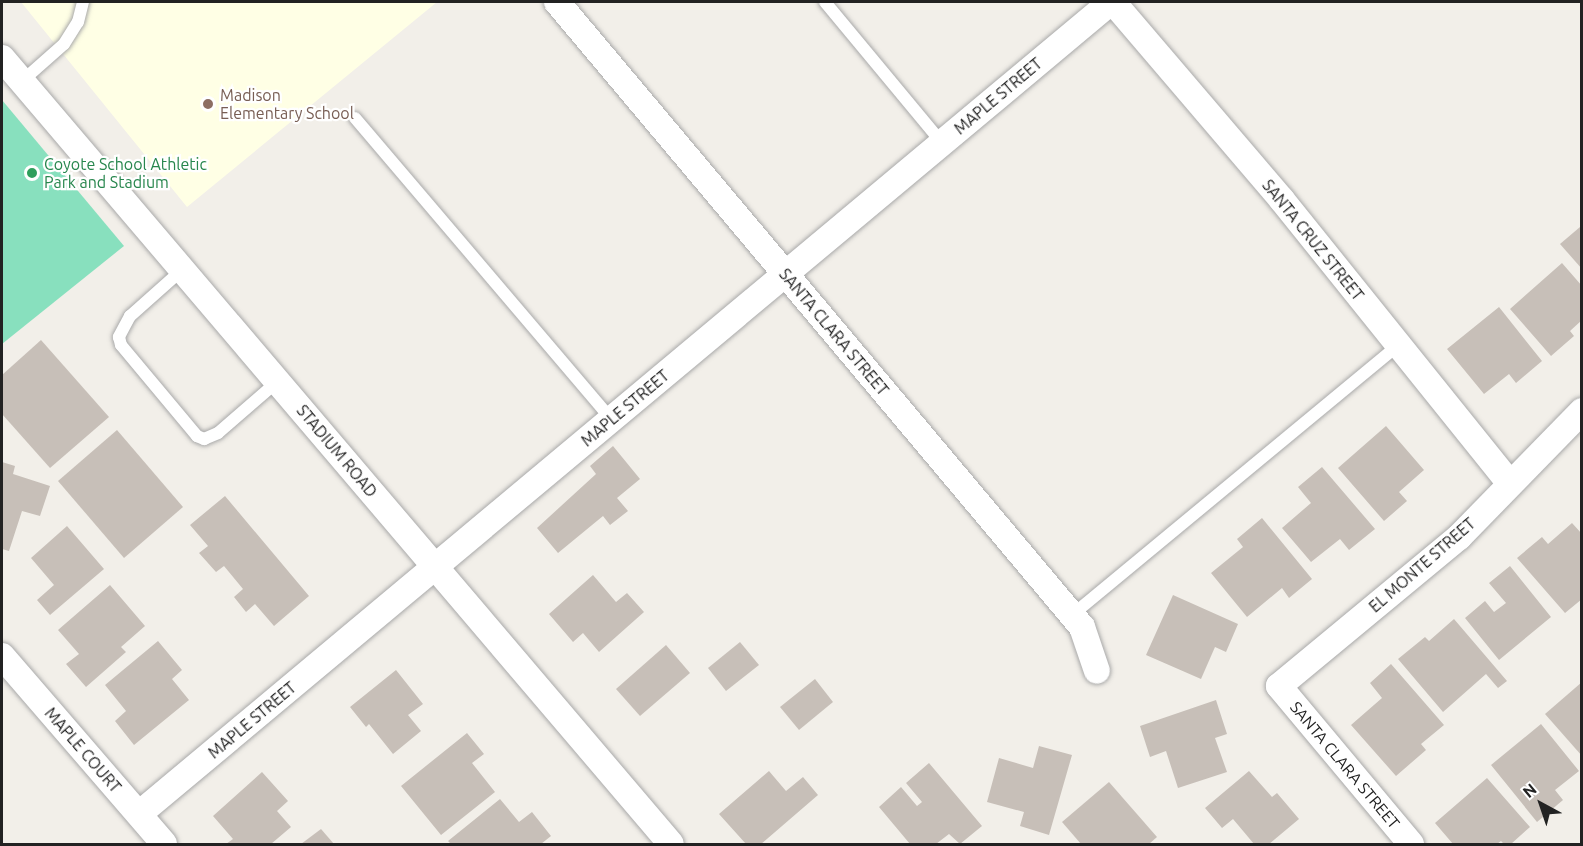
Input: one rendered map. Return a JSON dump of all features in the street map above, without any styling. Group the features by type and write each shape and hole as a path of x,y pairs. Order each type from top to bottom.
{"street":[{"name":"SANTA CLARA STREET","path":"557,2 1082,627 1097,670"},
{"name":"MAPLE STREET","path":"139,814 1112,2"},
{"name":"SANTA CRUZ STREET","path":"1112,2 1282,200 1509,482"},
{"name":"STADIUM ROAD","path":"2,58 671,844"},
{"name":"EL MONTE STREET","path":"1279,686 1459,537 1509,482 1581,411"},
{"name":"MAPLE COURT","path":"2,656 164,844"},
{"name":"SANTA CLARA STREET","path":"1279,686 1411,844"}],"lane":[{"path":"21,82 64,44 78,22 84,2"},
{"path":"825,2 942,143"},
{"path":"355,117 612,419"},
{"path":"183,269 130,316 119,337 121,345 197,436 204,439 218,433 278,381"},
{"path":"1072,615 1398,345"}],"shaded area":[{"name":"Madison Elementary School","path":"21,2 437,2 187,207"}],"green space":[{"name":"Coyote School Athletic Park and Stadium","path":"2,100 124,246 2,344"}],"building":[{"path":"1580,227 1582,229 1582,269 1560,244"},
{"path":"1562,263 1582,286 1582,320 1570,331 1574,336 1551,356 1510,309"},
{"path":"1499,307 1542,361 1516,383 1509,374 1484,394 1447,349"},
{"path":"41,340 109,417 50,468 2,414 2,375"},
{"path":"1386,426 1424,470 1399,492 1407,501 1384,521 1338,468"},
{"path":"117,430 183,507 124,558 58,481"},
{"path":"613,446 640,479 617,498 628,511 610,525 603,516 558,553 537,528 596,474 590,466"},
{"path":"2,462 15,466 13,474 50,486 40,516 22,511 9,551 2,549"},
{"path":"1322,467 1375,529 1349,550 1340,539 1311,562 1282,528 1311,503 1298,487"},
{"path":"225,496 309,596 274,626 255,604 246,612 234,597 243,589 224,566 216,572 199,553 208,546 190,525"},
{"path":"1262,518 1312,579 1289,598 1282,588 1247,617 1211,573 1243,547 1237,539"},
{"path":"1572,523 1582,534 1582,599 1565,613 1517,558 1542,537 1548,544"},
{"path":"67,526 104,569 50,615 37,600 54,585 31,558"},
{"path":"1510,566 1551,617 1499,660 1465,618 1485,601 1494,612 1506,603 1489,583"},
{"path":"593,575 616,602 627,593 644,612 599,652 583,633 573,642 549,614"},
{"path":"110,585 145,626 121,647 126,652 86,687 66,664 79,654 58,630"},
{"path":"1173,595 1238,624 1226,652 1215,647 1201,679 1146,655"},
{"path":"1454,619 1507,681 1498,688 1486,674 1443,712 1398,659 1425,637 1429,641"},
{"path":"158,641 182,670 172,679 189,700 134,745 115,721 126,711 105,685"},
{"path":"740,642 759,665 726,691 708,668"},
{"path":"666,645 690,673 640,716 616,689"},
{"path":"1391,664 1444,725 1421,744 1426,750 1396,776 1351,725 1382,698 1370,683"},
{"path":"396,670 423,704 408,715 421,731 393,754 369,724 366,727 350,707"},
{"path":"815,679 833,702 799,730 780,707"},
{"path":"1582,682 1582,756 1545,714"},
{"path":"1216,700 1227,734 1215,738 1227,772 1178,788 1166,751 1150,757 1140,726"},
{"path":"1541,724 1579,771 1555,790 1563,800 1537,822 1491,765"},
{"path":"467,733 484,754 472,763 495,792 441,835 401,786"},
{"path":"1039,746 1072,755 1049,835 1020,826 1024,812 987,802 999,758 1033,768"},
{"path":"929,763 982,826 960,844 949,834 936,844 910,844 879,807 901,787 917,806 922,802 906,783"},
{"path":"769,771 786,791 803,777 818,795 761,844 746,844 719,814"},
{"path":"1249,771 1272,797 1277,793 1299,819 1269,844 1254,844 1233,819 1222,828 1205,808"},
{"path":"262,772 288,801 277,811 291,827 271,844 226,844 233,839 213,816"},
{"path":"1487,778 1530,827 1511,844 1504,844 1501,841 1497,844 1453,844 1435,823"},
{"path":"1109,782 1157,837 1149,844 1081,844 1062,822"},
{"path":"500,799 519,822 532,812 551,836 541,844 451,844 448,841"},
{"path":"321,829 334,844 301,844"}],"place":[{"name":"Madison Elementary School","path":"208,104"},
{"name":"Coyote School Athletic Park and Stadium","path":"32,173"}]}
